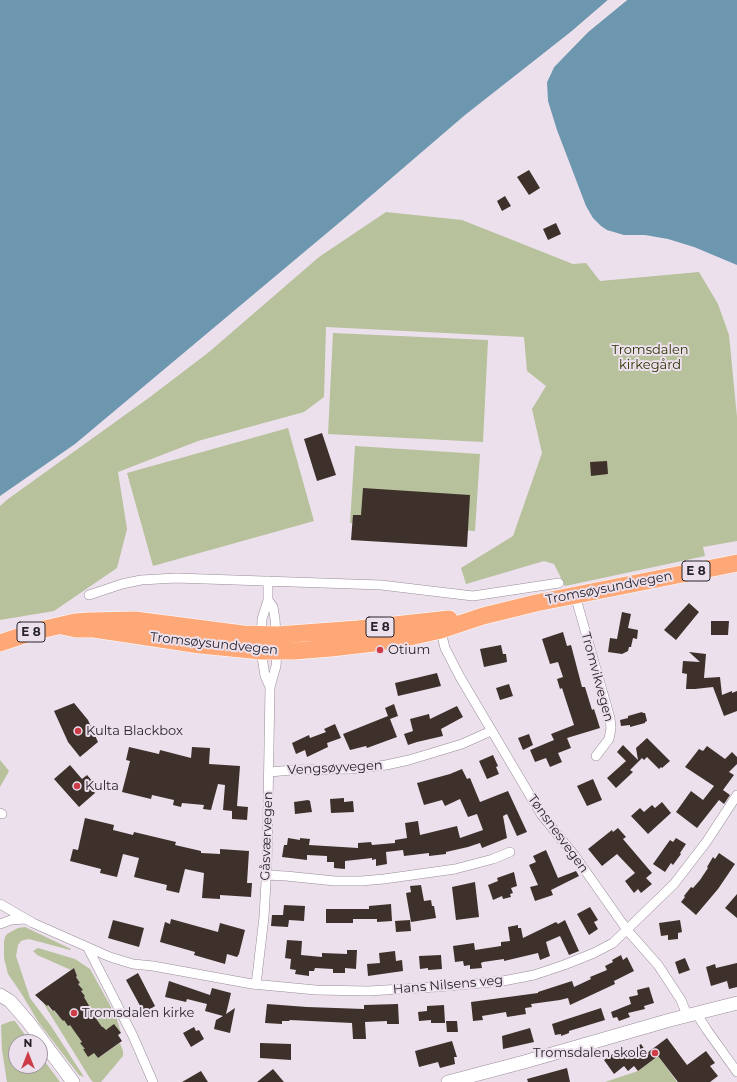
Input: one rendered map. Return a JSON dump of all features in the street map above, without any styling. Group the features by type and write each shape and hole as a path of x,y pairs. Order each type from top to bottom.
{"highway":[{"name":"Tromsøysundvegen","path":"62,626 200,644 269,651 324,649 374,643 439,625 536,603 737,563"},
{"name":"Tromsøysundvegen","path":"0,643 36,631 75,622 89,621 135,620 243,634 343,631 439,625"}],"street":[{"path":"89,595 122,584 176,578 381,585 473,596 559,583"},
{"path":"268,581 268,600 263,615 269,634"},
{"name":"Tromvikvegen","path":"575,595 610,718 611,728 609,740 596,756"},
{"path":"268,600 273,608 269,634 269,651"},
{"name":"Tønsnesvegen","path":"439,625 445,648 491,731 541,814 575,856 627,930 658,965 691,1014 707,1030 737,1072"},
{"name":"Gåsværvegen","path":"269,634 269,651 265,676 270,687"},
{"name":"Gåsværvegen","path":"256,985 264,917 266,876 270,687 276,666 269,651"},
{"name":"Vengsøyvegen","path":"269,772 352,769 394,764 462,744 491,731"},
{"name":"Hans Nilsens veg","path":"26,919 88,948 133,964 153,966 256,985 310,990 368,991 436,987 534,975 582,958 608,946 627,930 674,884 706,841 737,795"},
{"path":"266,876 286,876 336,881 384,879 455,869 493,859 510,852"},
{"path":"0,904 26,919"},
{"path":"0,924 11,920 26,919"},
{"path":"88,948 133,1036 153,1082"},
{"path":"0,995 10,1001 29,1023 73,1082"},
{"path":"448,1082 524,1062 691,1014 737,1003"}],"green space":[{"name":"Tromsdalen kirkegård","path":"386,212 462,220 573,264 586,263 600,281 699,272 718,304 729,335 737,417 737,541 703,547 705,556 565,586 554,564 544,561 466,584 461,568 513,536 542,453 532,409 546,386 527,371 524,337 326,327 324,397 304,412 198,441 118,472 127,529 117,568 54,611 0,620 0,506 150,397 209,352 319,257"},
{"path":"333,333 488,340 483,442 328,434"},
{"path":"288,428 314,521 153,566 127,473"},
{"path":"355,446 480,454 475,531 350,523"},
{"path":"0,760 9,771 0,787"},
{"path":"25,927 71,949 70,950 29,939 21,941 18,945 16,956 30,998 51,1026 84,1077 79,1075 39,1023 8,974 4,958 5,937 7,934 18,928"},
{"path":"38,948 75,959 90,969 116,1016 121,1033 114,1025 107,1033 102,1027 90,1010 91,1009 84,997 85,996 78,984 80,983 76,977 74,968 71,970 37,955 33,951"},
{"path":"43,1000 52,1011 54,1010 58,1016 59,1015 79,1035 78,1036 84,1049 94,1053 98,1058 120,1043 123,1056 101,1082 93,1082 91,1080 42,1001"},
{"path":"15,1021 24,1034 8,1034 8,1074 48,1074 48,1066 60,1082 7,1082 2,1050 1,1025"},
{"path":"658,1056 677,1082 605,1082 638,1071"}],"water":[{"path":"0,0 608,0 572,31 465,115 352,212 75,444 0,496"},
{"path":"627,0 737,0 737,265 694,247 668,239 645,235 624,235 607,230 593,218 586,206 557,130 548,101 547,82 554,67 588,32"}],"pier":[{"path":"608,0 610,0 573,33 529,68 527,67 572,31"},
{"path":"624,0 627,0 588,32 554,67 547,82 546,81 553,65 586,31"}],"building":[{"path":"529,170 540,188 529,195 517,177"},
{"path":"505,196 511,206 502,211 497,201"},
{"path":"556,223 561,234 548,240 543,229"},
{"path":"322,433 336,475 317,481 304,439"},
{"path":"607,461 608,474 591,476 590,462"},
{"path":"363,488 470,495 467,547 351,540 353,515 361,515"},
{"path":"689,603 699,612 676,640 664,630"},
{"path":"622,612 631,614 628,628 638,630 637,639 633,638 631,647 629,647 628,651 622,654 608,652 610,638 617,639"},
{"path":"711,621 729,621 728,635 711,635"},
{"path":"563,632 567,646 571,645 582,687 585,687 592,710 594,709 600,728 567,738 571,748 558,753 562,762 550,767 546,758 535,762 530,750 554,740 551,734 574,725 562,688 560,689 557,679 563,677 558,662 550,664 542,639"},
{"path":"501,645 503,654 506,654 507,662 484,667 480,649"},
{"path":"689,652 706,654 704,678 720,677 722,695 732,691 732,693 737,691 737,711 724,716 713,687 686,689 687,674 682,673 683,661 700,662"},
{"path":"437,673 441,686 398,696 395,683"},
{"path":"509,684 513,696 500,700 496,688"},
{"name":"Kulta Blackbox","path":"74,703 88,720 98,742 80,757 68,742 54,711"},
{"path":"394,704 398,716 390,719 397,737 367,748 366,746 350,750 343,734 388,716 385,708"},
{"path":"457,706 463,717 441,729 443,736 408,745 404,734 413,731 410,719 429,714 430,719"},
{"path":"642,712 645,713 647,721 645,723 630,727 630,725 621,726 620,720"},
{"path":"335,724 341,738 327,743 328,747 307,757 305,750 296,754 292,743 309,735 310,738 326,732 324,729"},
{"path":"529,734 533,745 523,750 518,738"},
{"path":"647,738 670,761 659,769 647,757 644,760 642,758 630,770 633,772 616,788 607,778 626,761 617,752 623,745 638,760 636,748"},
{"path":"707,746 725,759 732,752 737,757 737,764 729,772 734,775 723,790 730,795 724,804 719,800 697,828 676,812 691,791 703,800 714,786 685,767 699,749 703,751"},
{"path":"129,747 159,754 160,750 191,758 192,747 210,748 209,764 240,766 237,806 248,807 247,820 232,819 232,811 223,810 225,785 218,784 211,810 203,809 204,805 182,803 181,807 173,805 174,800 152,795 151,799 122,792 130,761 126,760"},
{"path":"493,755 498,766 496,767 499,774 487,779 479,761"},
{"name":"Kulta","path":"70,765 82,779 87,775 95,784 91,788 95,793 79,807 54,779"},
{"path":"462,769 467,779 470,778 480,802 508,791 527,832 517,836 507,814 503,816 507,838 482,848 480,843 446,852 446,854 429,856 429,853 404,856 403,850 386,852 387,864 376,866 376,859 372,860 372,858 345,861 345,869 334,868 334,862 327,862 327,856 307,855 307,860 282,857 284,845 287,845 288,838 300,840 300,838 310,839 309,845 358,848 358,843 371,842 372,845 395,843 395,840 407,838 405,823 418,821 420,835 457,826 460,838 483,830 477,814 468,817 460,799 445,806 442,800 424,805 417,783 450,774"},
{"path":"593,779 602,800 587,806 577,786"},
{"path":"344,798 344,802 353,801 354,812 331,813 330,799"},
{"path":"310,801 312,812 295,814 294,802"},
{"path":"662,802 671,813 648,834 631,816 640,808 644,812 652,805 655,808"},
{"path":"85,818 114,825 113,830 133,835 134,832 176,842 175,845 201,851 201,853 220,854 220,849 249,851 247,883 252,883 251,897 220,895 220,899 202,898 204,873 185,869 179,893 166,890 167,885 134,877 139,858 123,854 117,877 100,873 101,869 70,861 73,849 78,850"},
{"path":"618,828 626,837 623,839 652,873 646,878 652,884 641,893 638,889 634,893 625,881 635,873 617,854 602,866 588,849 612,830 613,832"},
{"path":"676,838 686,844 673,865 671,863 665,872 653,864 670,840 673,842"},
{"path":"546,850 558,878 576,871 579,876 551,890 553,895 535,901 530,887 538,885 529,865 536,862 533,856"},
{"path":"719,853 735,864 718,889 696,915 681,902 691,887 693,888 700,880 713,857 715,859"},
{"path":"514,872 517,886 511,888 513,893 510,894 511,897 503,899 502,896 493,900 488,885 498,881 497,878"},
{"path":"475,882 479,917 456,920 452,887"},
{"path":"421,885 424,901 431,900 432,906 434,906 436,918 411,922 406,893 411,892 410,886"},
{"path":"737,894 737,918 725,908"},
{"path":"391,904 392,921 377,922 377,919 353,919 353,923 326,923 326,909 369,909 369,906"},
{"path":"284,905 305,906 304,921 289,920 288,927 271,926 272,915 283,915"},
{"path":"590,907 598,920 594,922 598,929 589,935 577,914"},
{"path":"171,919 218,932 220,923 245,930 239,954 237,957 227,954 225,964 194,955 195,952 160,942 165,922 170,924"},
{"path":"113,920 144,928 139,947 108,938"},
{"path":"410,920 411,931 396,932 395,921"},
{"path":"565,920 579,951 569,955 560,936 546,942 550,956 540,960 538,953 504,961 504,959 483,962 481,963 482,968 470,969 470,965 464,966 463,961 455,962 453,946 474,943 475,950 501,946 501,942 510,941 508,927 518,925 518,928 521,928 523,938 556,922 558,924"},
{"path":"680,920 682,932 678,933 678,939 668,940 668,935 661,936 659,923"},
{"path":"287,940 302,941 301,955 322,957 322,953 347,954 347,950 357,950 356,969 345,968 345,973 333,973 333,969 315,968 314,971 309,971 309,976 295,974 296,970 290,969 291,959 285,958"},
{"path":"395,951 396,961 402,960 403,971 368,976 367,964 380,963 379,953"},
{"path":"441,955 442,969 420,969 419,956"},
{"path":"621,955 623,960 627,957 634,971 614,981 615,984 570,1005 568,998 531,1004 532,1007 525,1008 526,1014 507,1017 506,1012 482,1016 483,1020 473,1021 471,1002 538,993 572,981 574,987 591,979 590,977 607,970 605,966 613,962 612,960"},
{"path":"685,958 690,970 679,974 675,962"},
{"path":"737,963 737,987 729,989 727,981 711,986 706,967 715,964 716,968"},
{"name":"Tromsdalen kirke","path":"74,968 76,977 80,983 78,984 83,990 81,991 85,996 84,997 91,1009 90,1010 102,1027 106,1030 114,1024 121,1033 118,1035 122,1041 98,1058 94,1053 88,1057 83,1049 85,1049 80,1043 82,1042 70,1025 68,1026 54,1010 53,1011 35,995"},
{"path":"138,973 155,1006 144,1013 126,980"},
{"path":"169,981 210,995 212,988 231,993 226,1014 235,1008 230,1033 214,1029 216,1020 223,1016 205,1011 207,1004 187,999 186,1002 165,997"},
{"path":"649,987 654,1003 644,1006 645,1009 628,1013 630,1017 619,1021 617,1017 613,1018 611,1012 631,1004 629,997 638,995 637,990"},
{"path":"267,1004 364,1009 364,1005 398,1004 399,1024 387,1024 387,1021 365,1022 366,1039 353,1039 352,1023 290,1020 282,1021 282,1024 265,1023"},
{"path":"444,1005 445,1023 431,1023 431,1020 419,1021 418,1012 427,1011 427,1006"},
{"path":"601,1008 605,1020 569,1031 569,1033 561,1036 561,1034 555,1035 552,1024"},
{"path":"446,1021 457,1021 458,1032 447,1032"},
{"path":"194,1027 196,1031 199,1030 204,1039 191,1047 183,1033"},
{"path":"530,1028 534,1042 503,1049 502,1036"},
{"path":"667,1038 687,1065 706,1051 715,1063 710,1066 718,1076 710,1082 678,1082 658,1056 638,1071 634,1066 628,1071 624,1066 614,1074 604,1060 613,1054 615,1057 624,1051 627,1055 641,1044 647,1053"},
{"path":"452,1041 457,1057 454,1057 455,1064 440,1068 438,1062 419,1067 415,1051"},
{"path":"260,1043 291,1044 291,1060 260,1058"},
{"path":"567,1068 570,1082 528,1082 527,1079"},
{"path":"273,1069 284,1082 257,1082"},
{"path":"201,1071 208,1082 182,1082"}],"place":[{"name":"Otium","path":"380,650"},
{"name":"Kulta Blackbox","path":"78,731"},
{"name":"Kulta","path":"77,786"},
{"name":"Tromsdalen kirke","path":"74,1013"},
{"name":"Tromsdalen skole","path":"655,1053"}]}
